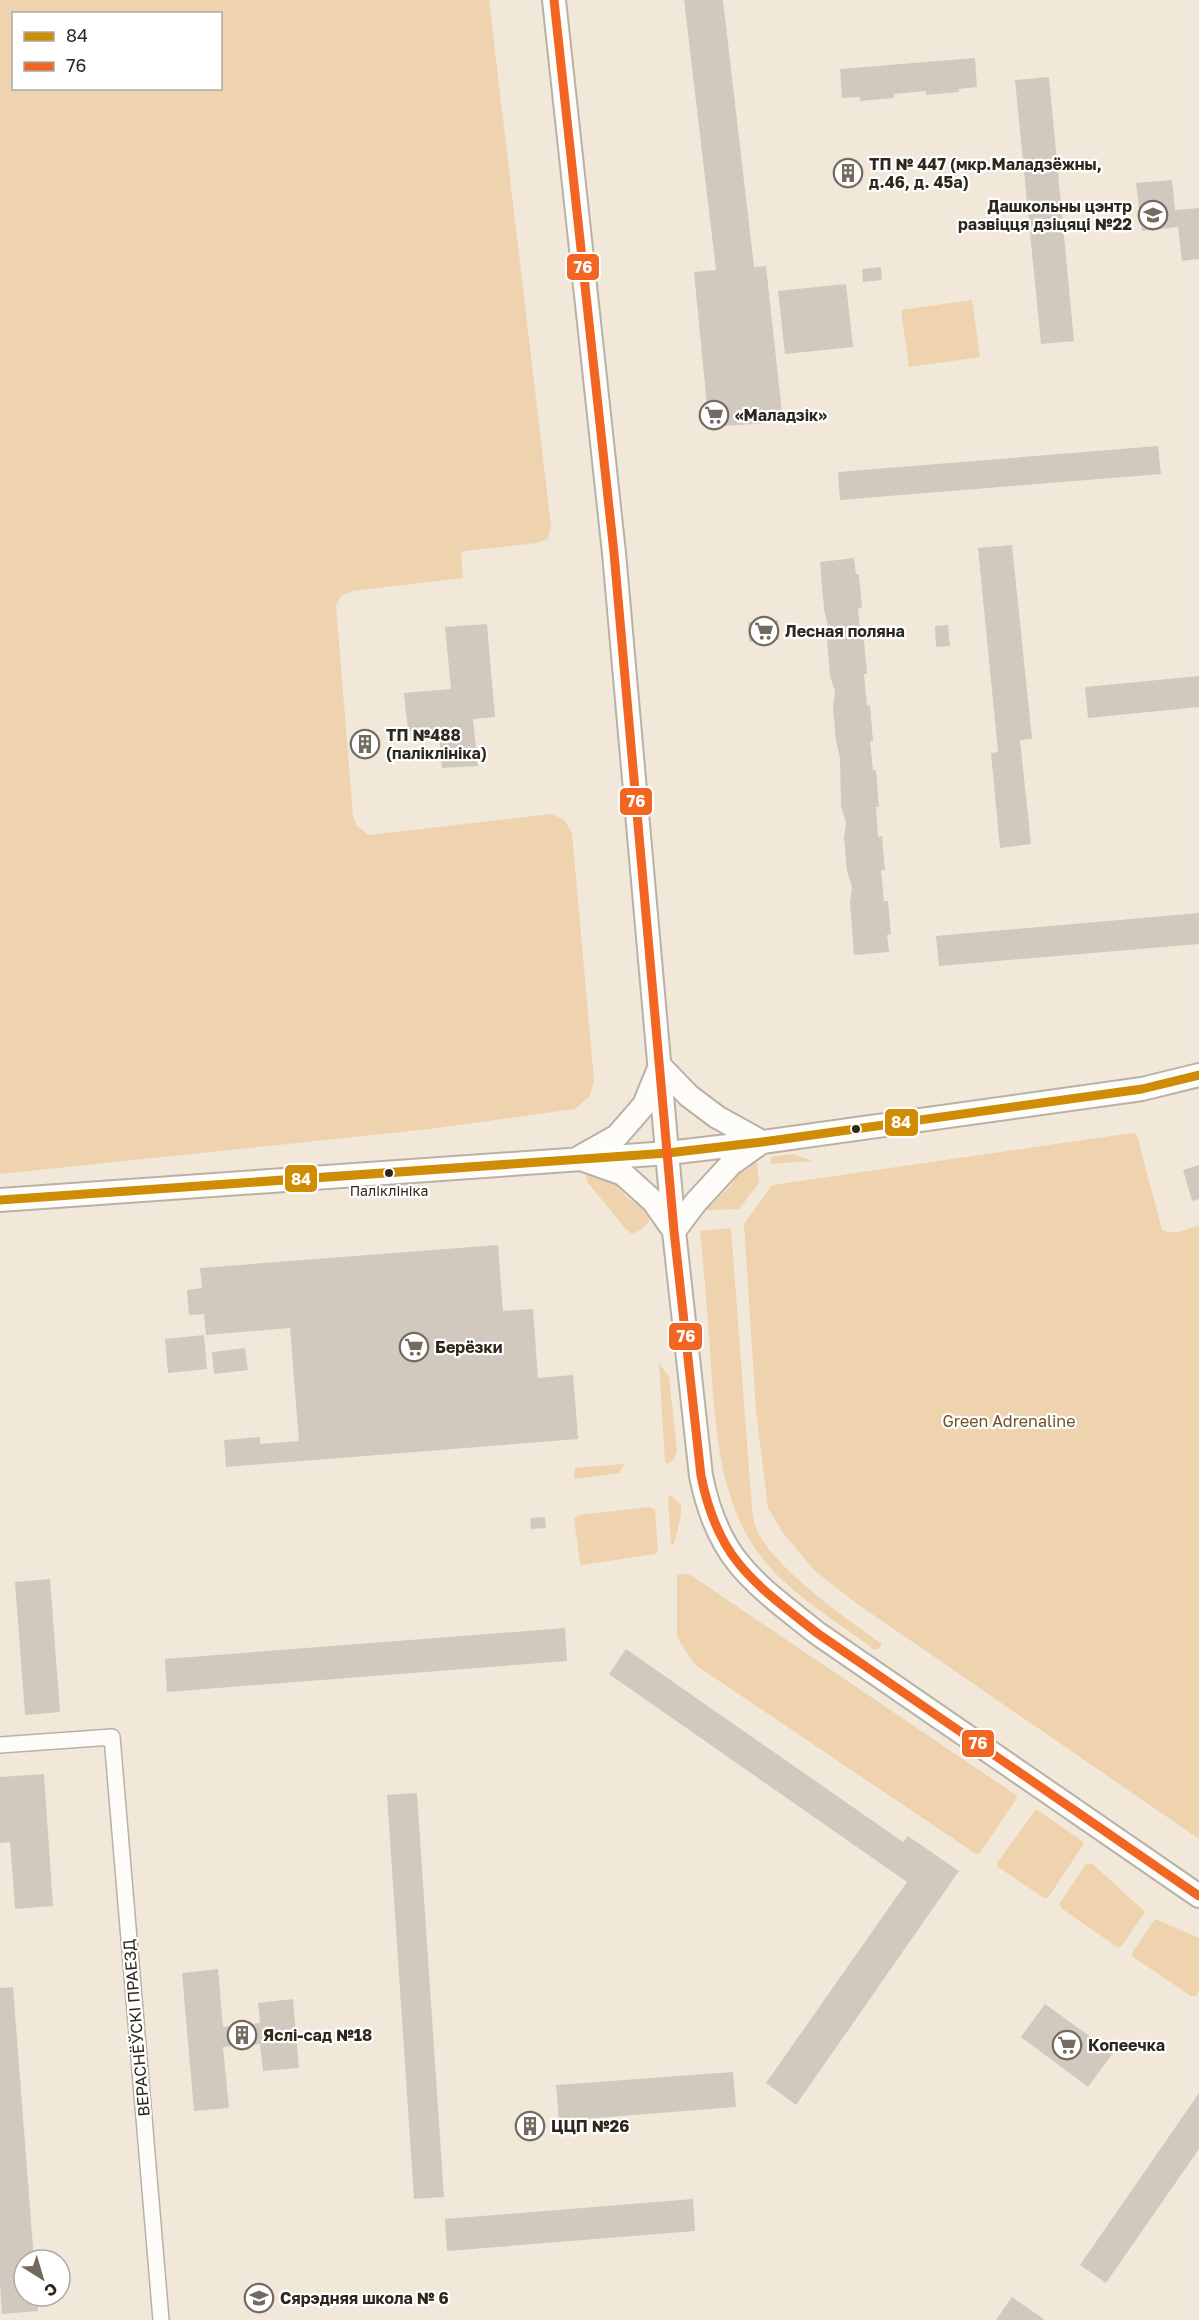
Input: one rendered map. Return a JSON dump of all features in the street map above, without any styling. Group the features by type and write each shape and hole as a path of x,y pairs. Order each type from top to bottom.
{"main road":[{"path":"554,0 614,553 674,1231 701,1476 707,1505 717,1531 732,1557 759,1587 817,1633 1199,1896"},
{"path":"660,1066 689,1096 717,1117 762,1142"},
{"path":"578,1158 617,1136 644,1106 660,1066"},
{"path":"0,1200 668,1153 1142,1089 1199,1075"},
{"path":"674,1231 696,1202 731,1164 762,1142"},
{"path":"578,1158 623,1174 653,1201 674,1231"}],"street":[{"name":"ВЕРАСНЁЎСКІ ПРАЕЗД","path":"0,1745 112,1737 161,2320"}],"green space":[{"path":"0,0 489,0 551,526 548,539 536,543 465,551 461,554 463,578 352,591 341,596 336,605 353,816 357,826 369,835 552,814 565,821 572,833 594,1080 590,1096 575,1109 430,1129 0,1174"},
{"path":"972,300 980,357 909,367 901,310"},
{"name":"Green Adrenaline","path":"1132,1133 1137,1135 1162,1230 1176,1232 1199,1225 1199,1839 856,1603 815,1571 783,1533 768,1508 756,1411 744,1224 772,1185"},
{"path":"793,1154 812,1161 771,1164 771,1157"},
{"path":"757,1161 759,1183 739,1209 706,1210 731,1185 737,1173 748,1164"},
{"path":"588,1172 610,1176 626,1197 648,1211 649,1222 632,1234 588,1183 586,1176"},
{"path":"731,1228 751,1496 756,1528 764,1543 793,1575 831,1607 882,1644 875,1650 815,1607 773,1571 747,1536 727,1485 714,1403 700,1231"},
{"path":"659,1363 669,1377 677,1451 674,1459 667,1464 665,1462"},
{"path":"623,1464 619,1473 575,1479 574,1477 575,1468"},
{"path":"672,1496 681,1506 681,1516 674,1544 671,1545 668,1497"},
{"path":"649,1507 655,1510 658,1551 655,1554 582,1565 580,1563 574,1519 578,1515"},
{"path":"677,1574 689,1574 1016,1795 1017,1798 980,1853 976,1854 694,1664 677,1637"},
{"path":"1036,1809 1082,1841 1083,1845 1048,1898 1044,1898 998,1867 997,1863"},
{"path":"1086,1864 1093,1864 1145,1912 1121,1947 1117,1947 1061,1908 1059,1904"},
{"path":"1155,1919 1199,1938 1199,1991 1196,1996 1191,1996 1133,1957 1132,1953"}],"building":[{"path":"684,0 723,0 754,267 766,266 783,422 709,427 694,272 716,270"},
{"path":"975,58 977,87 959,89 959,92 926,95 926,91 894,94 894,98 860,101 860,97 842,98 840,69"},
{"path":"1049,77 1074,341 1041,344 1015,80"},
{"name":"ТП № 447 (мкр.Маладзёжны, д.46, д. 45а)","path":"862,165 862,179 834,180 834,166"},
{"path":"1172,180 1175,210 1199,208 1199,259 1182,261 1178,227 1142,231 1136,183"},
{"path":"881,267 882,280 863,282 862,269"},
{"path":"846,284 853,347 785,354 778,291"},
{"path":"1158,446 1161,474 840,500 838,472"},
{"path":"1012,545 1032,739 1020,740 1031,844 1000,848 991,753 998,752 978,548"},
{"path":"854,558 856,574 859,574 862,608 858,608 861,640 864,640 867,674 864,674 867,706 870,705 873,770 876,770 879,807 876,807 878,837 882,836 885,870 881,870 884,901 888,901 891,934 887,935 889,952 854,955 850,903 852,887 847,871 844,839 846,823 841,806 840,758 833,708 835,691 830,676 828,626 824,609 820,562"},
{"name":"Лесная поляна","path":"778,620 779,640 749,642 748,622"},
{"path":"487,624 495,717 473,719 478,766 442,768 439,730 408,732 404,693 451,689 445,627"},
{"path":"948,625 950,646 936,647 935,626"},
{"path":"1199,676 1199,707 1088,718 1085,687"},
{"name":"ТП №488 (паліклініка)","path":"371,736 372,751 360,752 359,737"},
{"path":"1199,913 1199,944 939,966 936,936"},
{"path":"1199,1165 1199,1199 1192,1201 1183,1170"},
{"name":"Берёзки","path":"498,1245 503,1311 533,1309 538,1378 573,1375 578,1439 226,1467 224,1440 260,1437 260,1444 299,1441 290,1328 206,1335 204,1314 189,1315 187,1290 202,1288 200,1268"},
{"path":"204,1335 207,1369 168,1373 165,1339"},
{"path":"245,1348 248,1370 214,1374 212,1352"},
{"path":"545,1517 546,1528 531,1529 530,1518"},
{"path":"50,1579 60,1712 25,1715 15,1582"},
{"path":"565,1628 567,1661 167,1692 165,1659"},
{"path":"626,1649 903,1842 908,1836 959,1871 796,2105 766,2083 907,1882 609,1674"},
{"path":"44,1774 53,1906 15,1909 10,1842 0,1843 0,1777"},
{"path":"417,1793 444,2197 414,2199 387,1795"},
{"name":"Яслі-сад №18","path":"218,1969 223,2027 260,2023 258,2003 293,1999 299,2068 263,2071 260,2044 223,2047 229,2108 194,2111 182,1973"},
{"path":"13,1987 33,2248 12,2248 12,2308 38,2308 38,2311 2,2314 0,2284 0,1988"},
{"name":"Копеечка","path":"1045,2004 1113,2053 1088,2087 1021,2037"},
{"path":"733,2072 736,2107 559,2121 556,2085"},
{"path":"1199,2093 1199,2149 1106,2283 1080,2265"},
{"name":"ЦЦП №26","path":"535,2117 537,2133 524,2135 523,2119"},
{"path":"693,2199 695,2231 447,2251 445,2219"},
{"path":"1012,2297 1045,2320 996,2320"}],"transit line":[{"name":"76","path":"554,0 614,553 674,1231 701,1476 708,1505 717,1529 741,1567 794,1615 1199,1896"},
{"name":"84","path":"0,1200 668,1153 1142,1089 1199,1075"}],"place":[{"name":"ТП № 447 (мкр.Маладзёжны, д.46, д. 45а)","path":"848,173"},
{"name":"Дашкольны цэнтр развіцця дзіцяці №22","path":"1153,215"},
{"name":"«Маладзік»","path":"714,415"},
{"name":"Лесная поляна","path":"764,631"},
{"name":"ТП №488 (паліклініка)","path":"365,744"},
{"name":"Паліклініка","path":"389,1173"},
{"name":"Берёзки","path":"414,1347"},
{"name":"Яслі-сад №18","path":"242,2035"},
{"name":"Копеечка","path":"1067,2045"},
{"name":"ЦЦП №26","path":"530,2126"},
{"name":"Сярэдняя школа № 6","path":"259,2298"}]}
